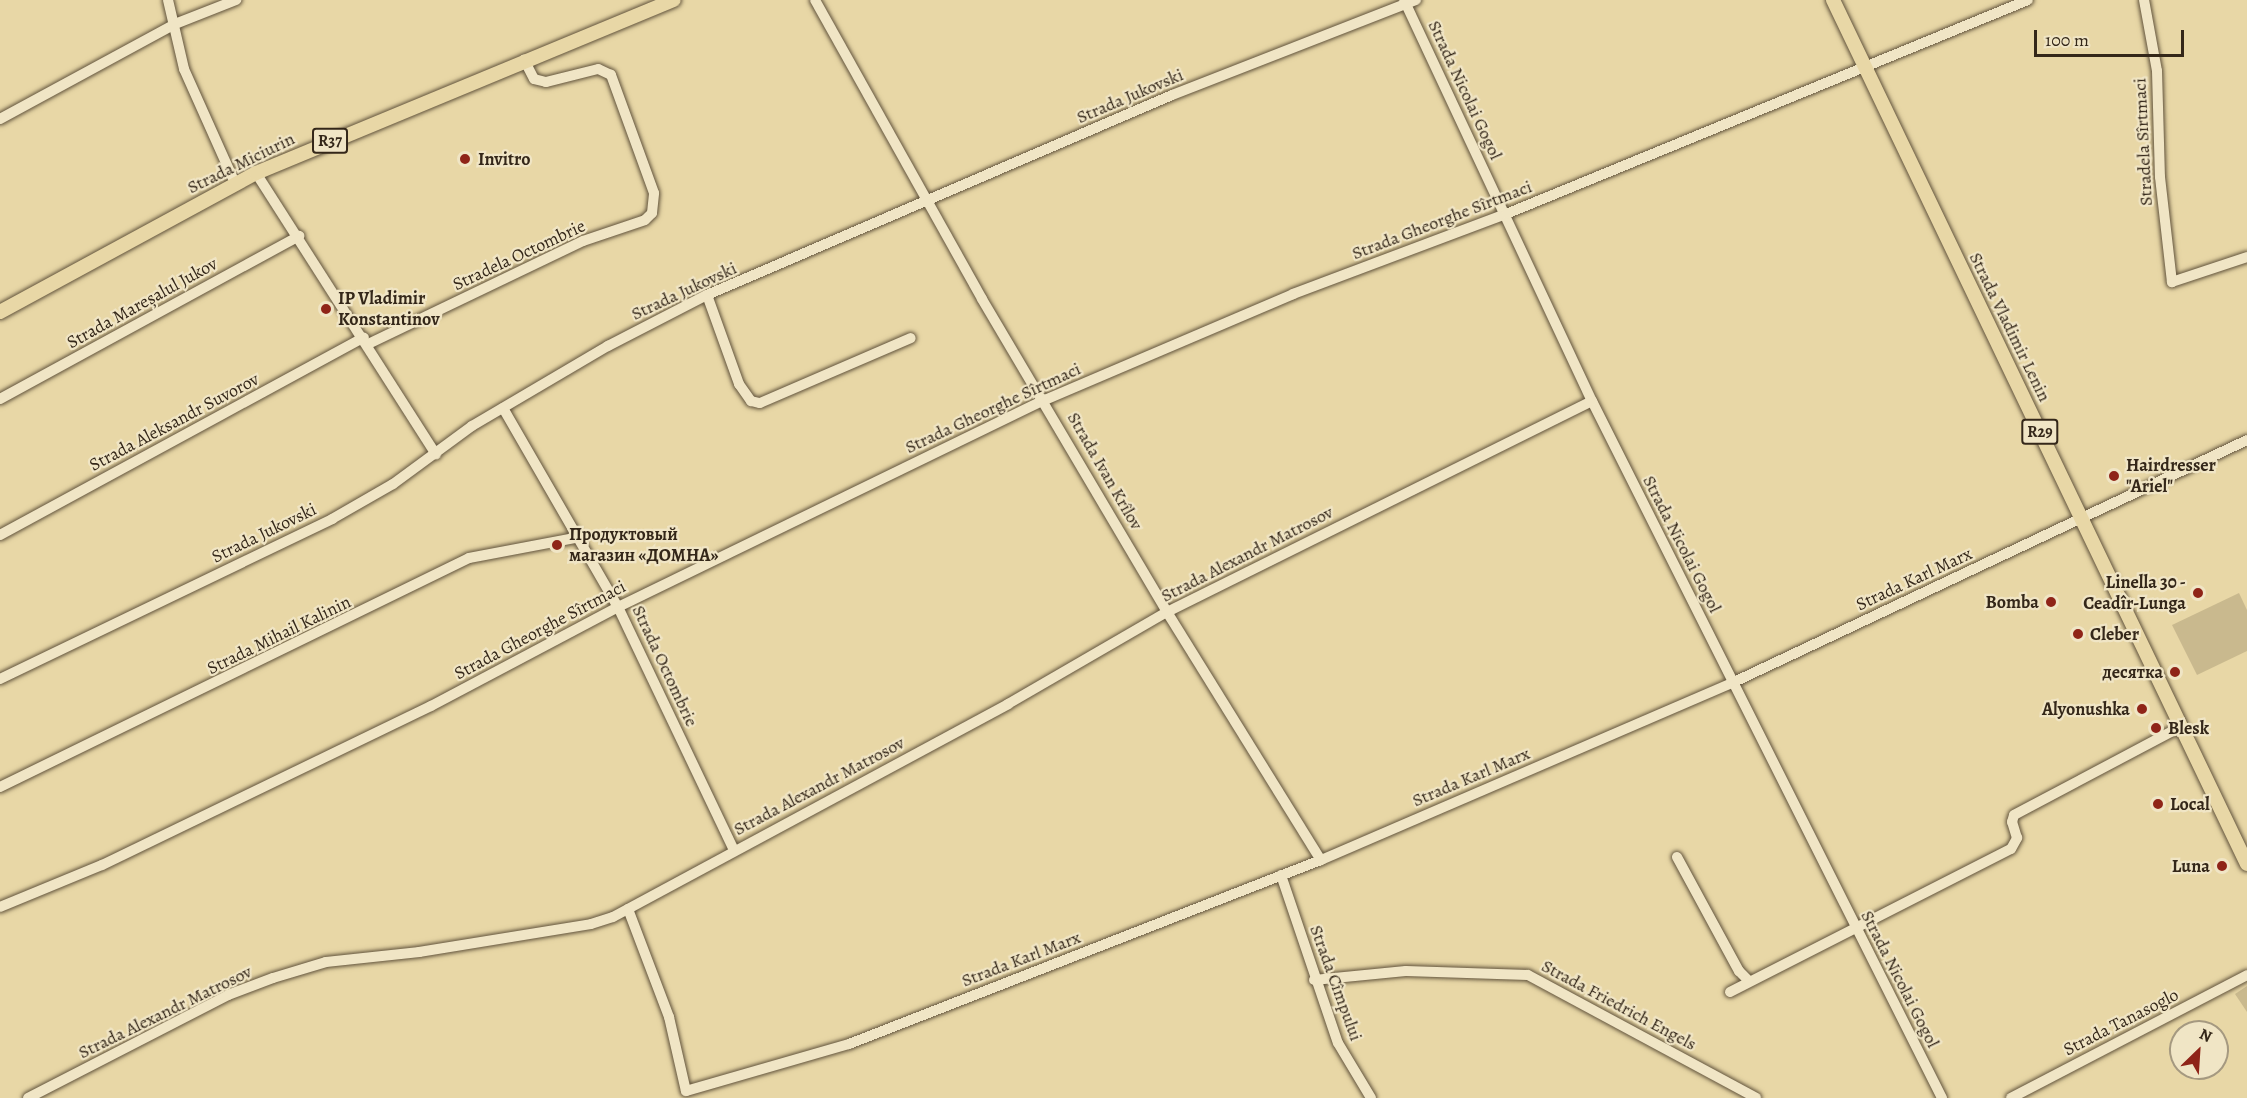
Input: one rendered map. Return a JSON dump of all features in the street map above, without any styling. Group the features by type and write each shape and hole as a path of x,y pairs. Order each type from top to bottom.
{"main road":[{"name":"Strada Miciurin","path":"0,312 256,172 524,59 674,0"},
{"name":"Strada Vladimir Lenin","path":"1833,0 2247,864"}],"street":[{"path":"168,0 184,69 236,183"},
{"path":"0,120 175,24 236,0"},
{"name":"Strada Ivan Krîlov","path":"815,0 982,299 1045,400 1167,612 1321,860"},
{"name":"Strada Gheorghe Sîrtmaci","path":"0,907 102,865 420,711 618,607 1045,400 1293,294 1506,214 1867,69 2028,0"},
{"name":"Stradela Sîrtmaci","path":"2144,0 2157,71 2160,177 2172,282 2247,257"},
{"name":"Strada Jukovski","path":"0,679 332,519 393,484 503,408 608,346 707,295 1172,95 1409,1"},
{"name":"Strada Nicolai Gogol","path":"1409,1 1592,401 1942,1098"},
{"name":"Stradela Octombrie","path":"366,341 583,241 645,220 652,213 654,193 611,75 598,69 546,82 534,79 524,59"},
{"path":"256,172 299,236 436,454"},
{"name":"Strada Mareșalul Jukov","path":"0,399 299,236"},
{"path":"707,295 739,384 751,401 760,403 911,338"},
{"name":"Strada Aleksandr Suvorov","path":"0,535 366,341"},
{"name":"Strada Alexandr Matrosov","path":"28,1098 228,995 273,978 326,962 419,952 591,924 628,909 1008,704 1167,612 1592,401"},
{"name":"Strada Octombrie","path":"503,408 580,537 618,607 734,850"},
{"name":"Strada Karl Marx","path":"628,909 669,1017 686,1091 849,1044 1321,860 1734,682 2247,440"},
{"name":"Strada Mihail Kalinin","path":"0,787 469,558 580,537"},
{"path":"1730,992 1748,980 1755,980 2011,849 2017,838 2012,822 2014,815 2180,727"},
{"path":"1677,857 1739,971 1748,980"},
{"name":"Strada Cîmpului","path":"1281,875 1314,980 1338,1043 1371,1098"},
{"name":"Strada Friedrich Engels","path":"1314,980 1406,971 1528,975 1756,1098"},
{"name":"Strada Tanasoglo","path":"2011,1098 2247,975"}],"shaded area":[{"path":"2239,593 2247,610 2247,651 2197,675 2172,625"},
{"path":"2247,986 2247,1012 2235,994"}],"place":[{"name":"Invitro","path":"465,159"},
{"name":"IP Vladimir Konstantinov","path":"326,309"},
{"name":"Hairdresser \"Ariel\"","path":"2114,476"},
{"name":"Продуктовый магазин «ДОМНА»","path":"557,545"},
{"name":"Linella 30 - Ceadîr-Lunga","path":"2198,593"},
{"name":"Bomba","path":"2051,602"},
{"name":"Cleber","path":"2078,634"},
{"name":"десятка","path":"2175,672"},
{"name":"Alyonushka","path":"2142,709"},
{"name":"Blesk","path":"2156,728"},
{"name":"Local","path":"2158,804"},
{"name":"Luna","path":"2222,866"}]}
